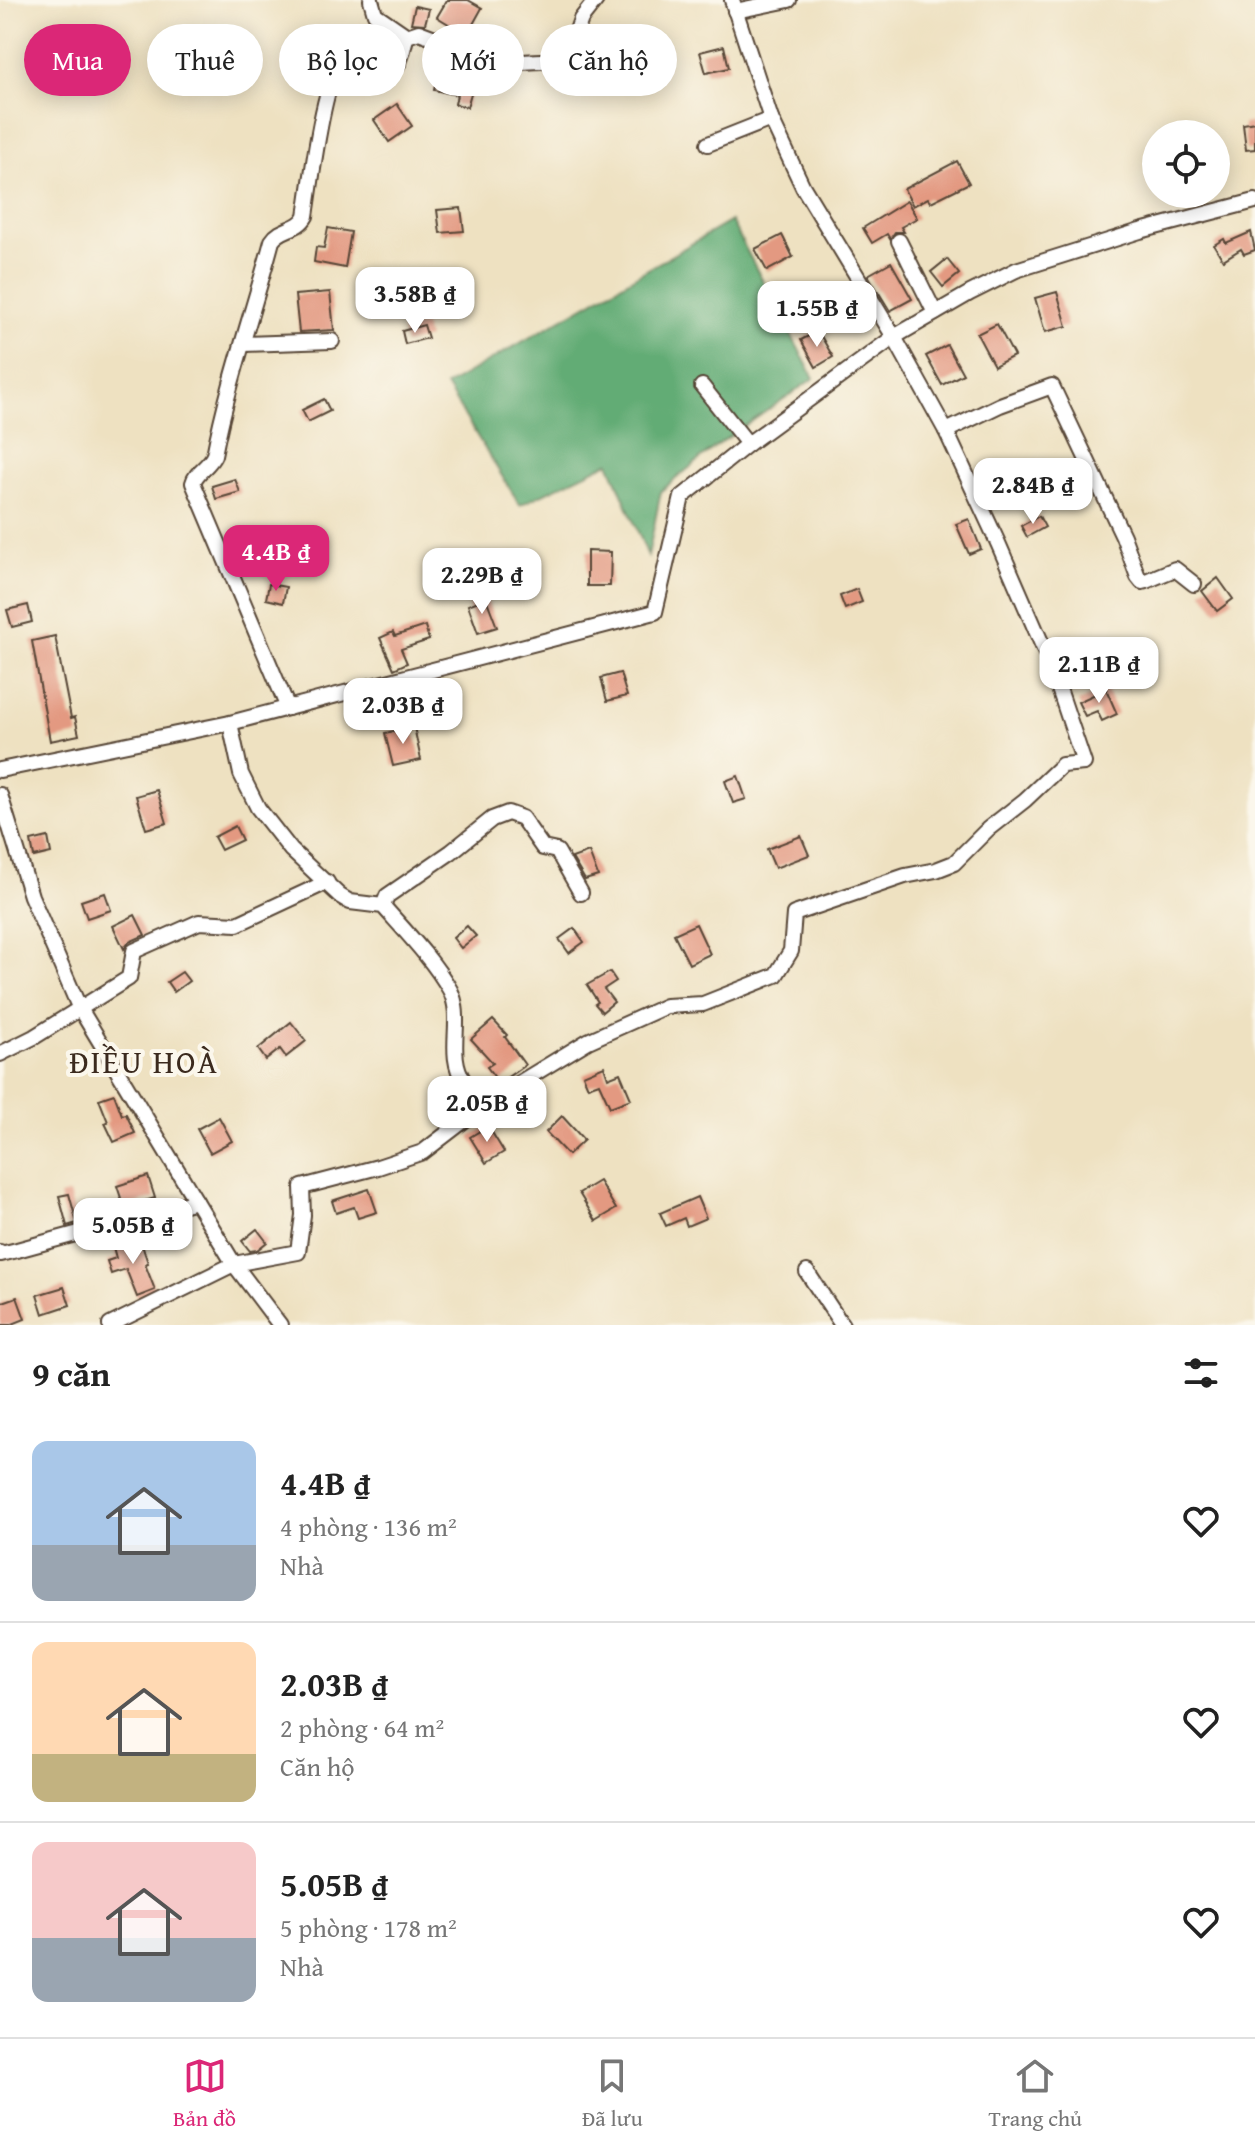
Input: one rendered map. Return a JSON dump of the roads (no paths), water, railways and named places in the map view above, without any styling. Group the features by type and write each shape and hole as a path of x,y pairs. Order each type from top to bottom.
{"street":[{"path":"371,0 375,14 407,36"},
{"path":"407,36 419,32 501,63 561,60 568,56 581,19 596,0"},
{"path":"110,1325 234,1264 298,1252 303,1215 302,1187 423,1152 488,1102 588,1041 666,1006 703,1004 776,975 791,951 794,914 905,876 954,863 1062,765 1084,763 1051,665 946,431 894,337 803,187 764,102 734,5 789,0"},
{"path":"288,708 193,483 197,474 211,462 224,401 244,344 272,241 277,234 299,226 306,216 325,104 333,77 348,65 384,71 395,68 400,62 407,36"},
{"path":"708,144 771,119"},
{"path":"0,770 230,723 655,612 682,497 748,444 894,337 1016,270 1059,254 1255,201"},
{"path":"899,241 935,313"},
{"path":"244,344 332,341"},
{"path":"702,386 748,444"},
{"path":"946,431 1000,405 1052,386 1123,536 1138,577 1142,582 1175,569 1194,584"},
{"path":"230,723 241,774 258,808 291,850 350,902 383,906 451,991 457,1015 453,1051 464,1081 488,1102"},
{"path":"0,795 31,896 79,1007 234,1264 280,1325"},
{"path":"383,906 387,896 492,819 508,813 522,818 543,848 557,851 581,893"},
{"path":"0,1054 34,1037 129,978 134,951 199,922 237,924 327,882"},
{"path":"0,1252 196,1201"},
{"path":"807,1272 842,1325"}],"district":[{"name":"ĐIỀU HOÀ","path":"144,1062"}]}
